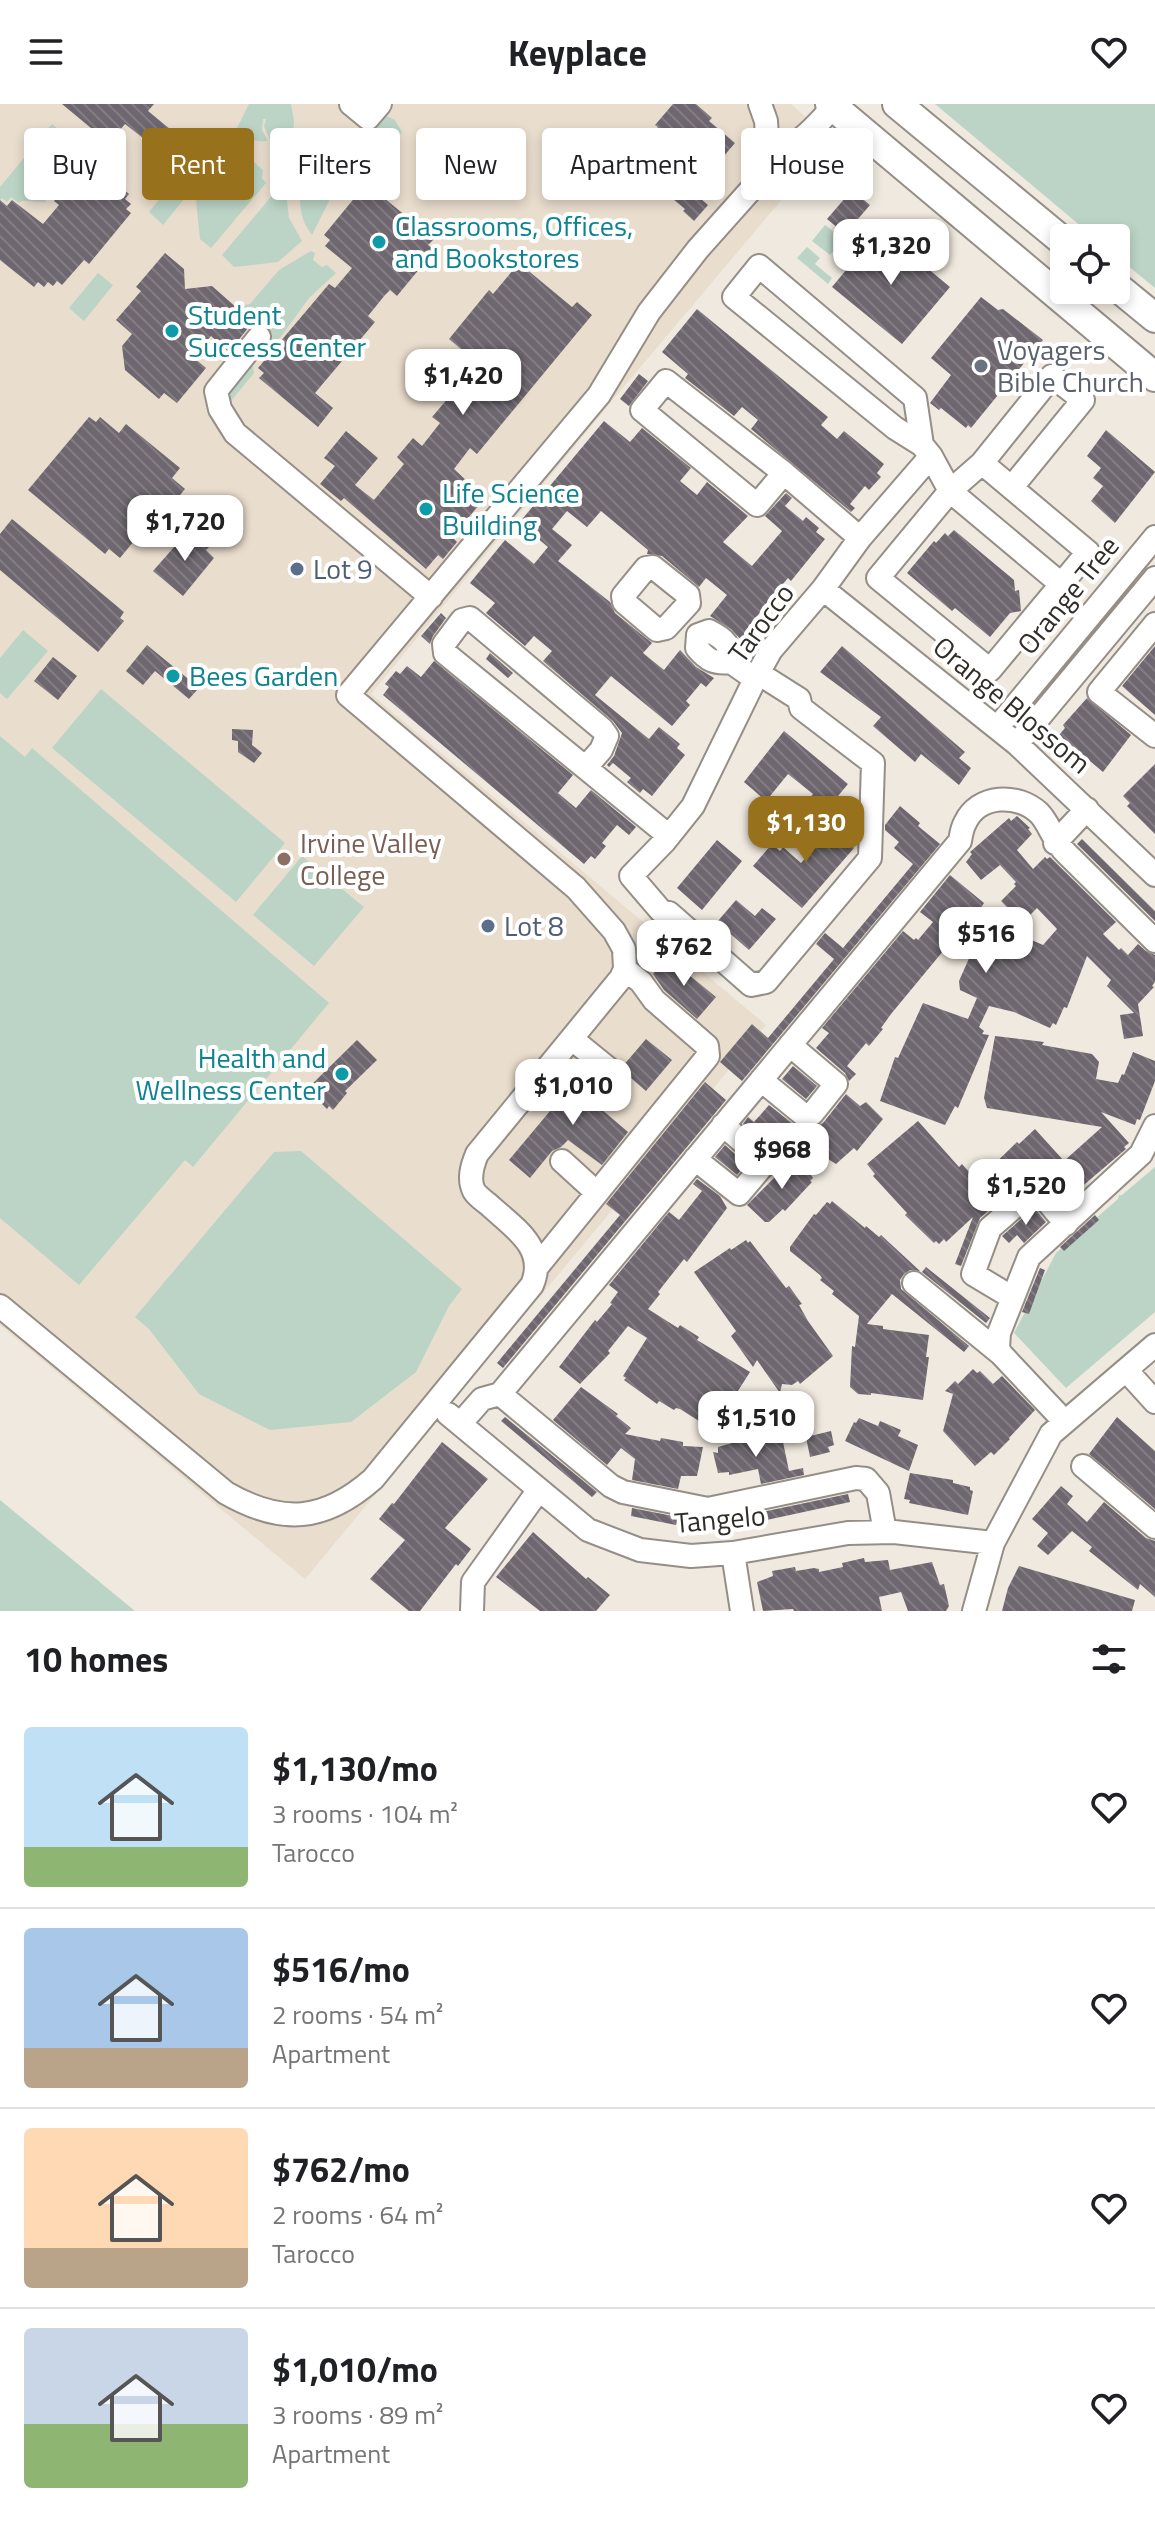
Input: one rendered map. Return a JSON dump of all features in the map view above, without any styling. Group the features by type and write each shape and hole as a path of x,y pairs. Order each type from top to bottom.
{"main road":[{"path":"897,104 1050,230"},
{"path":"832,105 1155,377"},
{"path":"1130,297 1155,318"}],"street":[{"path":"351,104 368,118 380,104"},
{"path":"760,104 766,128"},
{"path":"813,128 832,105"},
{"path":"537,1267 533,1248 474,1192 472,1166 477,1154 621,978 625,969 624,949 614,931 576,888 348,695 599,395 649,312 698,249 742,200"},
{"path":"926,451 734,297 759,266 915,398 926,451 950,491 1068,576 1108,592 1116,600 1124,602 1148,587"},
{"path":"259,337 216,391 220,409 235,433 431,597"},
{"path":"982,463 1088,552 990,670 878,578 950,491 982,463 1052,376 1083,400 1012,487"},
{"path":"784,473 757,505 642,410 666,381 784,473 860,538"},
{"name":"Tarocco","path":"755,679 791,709 801,708 873,763 870,858 766,982 751,985 669,913 661,911 636,871 693,806 755,679 771,650 823,589 926,451"},
{"name":"Orange Tree","path":"997,728 1155,537"},
{"name":"Orange Tree","path":"1017,744 1148,587"},
{"name":"Orange Blossom","path":"823,589 1017,744 1155,875"},
{"path":"586,767 601,750 607,736 602,729 470,618 462,620 444,644 445,653 669,836"},
{"path":"676,618 698,635 709,631 722,638 730,646 731,662 755,679"},
{"path":"1155,624 1099,692 1155,736"},
{"path":"885,1532 878,1493 866,1479 856,1478 708,1509 623,1492 611,1486 500,1394 960,841 965,821 974,811 994,800 1019,800 1042,816 1055,843 1155,941"},
{"path":"1055,843 1087,809"},
{"path":"0,1306 226,1493 251,1507 276,1515 303,1515 332,1508 373,1479 532,1285 537,1267 708,1056 707,1046 654,1000 641,982 625,969"},
{"path":"572,1039 609,1069"},
{"path":"761,1080 805,1116 812,1114 836,1084 790,1045"},
{"path":"695,1159 739,1194 766,1162 723,1125"},
{"path":"1001,1354 998,1340 1029,1257 1141,1154 1155,1126"},
{"path":"562,1161 597,1193"},
{"path":"1013,1298 973,1274 990,1228 1036,1188 1066,1224"},
{"path":"914,1283 1001,1354 1065,1422"},
{"path":"974,1611 993,1543 1051,1434 1155,1345"},
{"path":"1126,1370 1155,1402"},
{"name":"Tangelo","path":"500,1394 482,1399 454,1419 588,1530 640,1550 691,1556 733,1553 848,1533 885,1532 993,1543"},
{"path":"1083,1466 1155,1527"},
{"path":"472,1611 473,1582 538,1491"},
{"path":"733,1553 742,1611"}],"shaded area":[{"name":"Irvine Valley College","path":"0,104 791,104 818,128 741,128 741,200 781,200 371,694 766,1025 305,1579 0,1325"}],"green space":[{"path":"249,104 291,104 293,128 270,128 270,140 264,126 266,119 263,119 262,130 268,141 254,140 254,128 237,128"},
{"path":"935,104 1155,104 1155,288 1130,267 1130,224 1078,224"},
{"path":"386,116 395,120 400,128 373,128"},
{"path":"24,158 24,200 47,200 19,203 11,197 7,202 2,198 0,200 0,187"},
{"path":"254,162 263,170 262,178 266,183 254,197"},
{"path":"270,198 287,200 289,218 302,241 278,262 234,267 222,255"},
{"path":"159,200 183,200 163,225 149,212"},
{"path":"196,200 252,200 211,248 200,239"},
{"path":"329,201 312,235 303,219 300,202"},
{"path":"825,225 843,239 830,255 812,241"},
{"path":"807,247 820,258 815,264 832,278 828,284 797,258"},
{"path":"311,251 315,253 313,260 322,267 327,265 336,273 309,298 269,353 262,352 263,358 252,362 254,373 231,401 226,401 225,390 270,334 243,308 279,270"},
{"path":"98,273 113,285 84,321 69,308"},
{"path":"23,630 48,651 7,699 0,693 0,658"},
{"path":"101,689 285,843 236,902 52,748"},
{"path":"0,736 25,757 32,748 329,1003 193,1167 185,1160 79,1285 0,1218"},
{"path":"302,856 364,907 314,966 253,915"},
{"path":"301,1151 462,1289 449,1306 416,1372 351,1422 270,1430 199,1394 149,1329 135,1317 274,1152"},
{"path":"1155,1167 1155,1312 1066,1388 1014,1333 1056,1253 1119,1195"},
{"path":"0,1500 135,1611 0,1611"}],"building":[{"path":"62,104 154,104 148,111 169,128 142,128 142,137 125,124 122,128 91,128"},
{"path":"673,104 696,104 712,118 709,121 717,128 657,128 655,125"},
{"path":"725,135 735,143 725,155"},
{"path":"0,200 7,206 12,200 43,224 59,205 54,201 126,200 131,204 126,209 131,213 89,264 84,260 62,285 57,281 53,286 48,282 44,287 38,282 34,287 0,260"},
{"path":"353,200 386,200 434,239 428,245 435,250 397,296 390,290 385,295 368,316 375,322 315,393 333,408 318,427 259,378 264,373 258,368 329,284 335,288 352,268 325,246 330,240 324,235"},
{"path":"674,200 702,200 708,205 694,221 683,211 685,209"},
{"path":"843,200 864,200 870,205 845,234 827,219"},
{"path":"880,229 950,287 902,344 832,287"},
{"name":"Student Success Center","path":"165,253 184,269 185,289 212,286 255,324 248,328 229,352 211,336 193,357 206,368 177,403 164,393 159,399 125,370 122,346 132,334 116,320 141,291 136,287"},
{"path":"519,263 572,307 577,302 592,315 477,454 470,448 454,469 485,498 452,537 457,542 443,559 438,555 426,569 344,498 341,501 320,484 335,466 324,458 346,431 378,458 355,485 374,500 404,464 397,457 413,438 422,446 440,423 432,417 473,369 456,355 461,349 449,339 489,290 493,294"},
{"name":"Voyagers Bible Church","path":"981,297 998,310 1003,309 1043,340 971,428 968,425 966,428 930,403 951,375 931,358"},
{"path":"697,309 828,417 821,425 837,439 844,431 884,464 877,473 881,477 869,490 865,486 850,504 855,508 851,512 751,429 758,420 742,407 734,416 685,378 688,374 662,352"},
{"path":"639,374 648,381 629,406 620,399"},
{"path":"89,417 96,422 100,417 119,433 126,424 180,468 172,478 185,489 176,500 171,496 120,558 109,549 105,554 28,490"},
{"path":"604,421 630,442 642,428 691,468 680,481 697,495 707,482 748,516 723,542 752,566 782,531 765,516 786,493 792,498 785,506 803,521 806,517 819,528 816,532 825,539 791,581 788,578 772,597 777,601 766,613 762,610 746,630 751,634 744,643 731,629 710,616 727,595 706,578 699,587 662,556 647,554 648,550 601,511 587,527 567,511 552,529 572,545 558,561 610,602 615,613 652,643 643,653 664,670 680,650 696,667 714,678 706,687 701,683 686,701 690,705 672,726 611,676 595,695 649,739 659,727 680,744 677,748 685,755 652,796 643,789 640,793 627,782 631,778 613,763 609,767 607,765 614,756 622,733 613,721 543,661 552,651 534,636 525,646 486,613 495,603 470,583 505,540 534,564 548,547 519,523"},
{"path":"1106,430 1155,472 1115,523 1091,501 1103,486 1093,478 1101,468 1087,456"},
{"path":"12,519 124,612 120,618 124,621 98,652 0,570 0,534"},
{"path":"190,529 210,546 206,550 214,558 183,596 153,571"},
{"path":"954,530 1014,580 1015,591 1019,590 1021,611 1010,613 990,637 955,608 952,611 907,573 934,541 936,543 945,533 948,536"},
{"path":"441,613 446,618 430,644 421,636"},
{"name":"Bees Garden","path":"147,645 192,682 190,684 197,690 189,699 155,671 143,685 126,671"},
{"path":"842,646 965,752 959,758 971,768 959,785 921,754 915,762 873,726 881,717 820,672"},
{"path":"1155,646 1155,715 1122,686"},
{"path":"490,653 513,673 508,678 486,659"},
{"path":"53,657 77,676 58,700 34,681"},
{"path":"434,661 573,775 558,793 576,808 591,790 636,827 629,835 617,825 602,843 606,846 595,859 591,856 584,864 383,695 389,687 385,684 396,671 400,674 407,666 421,677"},
{"path":"1087,698 1131,735 1103,772 1059,735 1065,728 1063,725"},
{"path":"232,729 253,730 252,745 262,753 254,763 238,752 238,741 232,740"},
{"path":"784,731 848,784 822,815 806,802 813,794 788,774 766,801 744,782"},
{"path":"1155,764 1155,834 1127,806 1130,803 1123,796"},
{"path":"900,806 940,844 742,1081 720,1062 752,1024 768,1038 834,959 816,944 825,933 843,948 913,864 894,848 899,842 885,830 885,825"},
{"path":"1017,816 1030,828 1032,834 1017,850 1033,869 1045,857 1050,857 1116,922 1103,934 1119,950 1121,948 1128,955 1138,944 1155,955 1154,987 1138,1004 1143,1036 1124,1039 1120,1015 1134,1013 1107,986 1111,980 1087,956 1067,1008 1064,1007 1056,1025 1053,1023 1050,1028 1014,1012 989,1006 979,1027 984,1031 982,1034 989,1035 958,1108 955,1106 945,1125 880,1101 895,1057 898,1058 923,1003 968,1019 977,998 960,990 959,981 978,938 963,927 891,1014 869,1046 866,1043 847,1066 856,1074 849,1081 845,1073 816,1048 829,1033 822,1028 903,931 918,940 933,922 920,912 950,875 984,903 974,919 1006,933 1014,914 1001,901 1016,886 1016,882 1000,865 981,880 966,862 972,854 970,852 1009,818 1011,821","holes":["1037,908 1057,929 1043,945 1013,932"]},
{"path":"826,817 839,828 835,832 854,848 802,908 753,866 772,844 780,851 783,847 801,863 819,842 811,835"},
{"path":"1082,839 1155,911 1155,921 1077,844"},
{"path":"717,840 742,861 702,910 677,888"},
{"path":"736,900 755,916 762,908 776,919 749,950 717,922"},
{"path":"667,957 716,997 697,1019 664,990 653,974"},
{"path":"995,1036 1044,1042 1042,1045 1092,1054 1099,1062 1096,1079 1118,1083 1133,1052 1155,1061 1155,1081 1140,1120 1137,1119 1135,1125 1101,1112 1129,1143 1124,1147 1126,1149 1065,1201 1046,1178 1033,1172 980,1218 961,1266 955,1264 973,1217 946,1242 944,1239 939,1244 934,1243 905,1215 907,1213 873,1176 875,1174 867,1164 918,1121 959,1167 962,1164 977,1181 1035,1129 1064,1161 1102,1127 987,1108 984,1098"},
{"path":"646,1039 672,1060 646,1091 622,1067"},
{"name":"Health and Wellness Center","path":"357,1040 377,1060 345,1091 347,1093 333,1110 329,1106 327,1109 307,1089"},
{"path":"793,1066 817,1086 806,1099 782,1079"},
{"path":"586,1068 608,1086 594,1103 628,1132 602,1165 568,1140 552,1151 530,1178 509,1160"},
{"path":"705,1082 726,1100 503,1368 497,1363 620,1215 606,1204"},
{"path":"846,1094 860,1106 866,1102 883,1119 857,1151 854,1148 836,1164 820,1154 826,1148 807,1133 801,1139 793,1132 775,1152 743,1124 748,1117 754,1122 769,1105 803,1130 816,1127 823,1123"},
{"path":"725,1145 746,1164 737,1175 715,1157"},
{"path":"800,1158 812,1171 809,1173 812,1182 785,1211 783,1209 765,1222 747,1205 790,1162 793,1165"},
{"path":"697,1179 720,1196 727,1208 687,1262 684,1259 658,1292 660,1294 648,1309 678,1328 680,1325 699,1337 697,1340 750,1372 736,1394 740,1396 710,1437 707,1426 680,1409 674,1410 659,1401 657,1404 624,1380 626,1378 623,1376 647,1338 628,1326 608,1351 610,1353 580,1384 559,1367 595,1320 597,1322 612,1304 618,1292 609,1285 669,1212 679,1220 702,1191 693,1184"},
{"path":"832,1201 865,1228 879,1237 881,1235 920,1271 910,1270 904,1274 900,1280 901,1289 969,1346 964,1352 892,1294 867,1324 929,1335 923,1400 858,1394 850,1387 852,1346 855,1347 859,1316 832,1294 834,1291 820,1280 820,1275 790,1251 814,1214"},
{"path":"1034,1208 1046,1222 1024,1243 1017,1235 1009,1243 1002,1236"},
{"path":"1095,1215 1099,1220 1064,1251 1060,1247"},
{"path":"746,1240 748,1243 750,1241 786,1288 789,1286 802,1304 799,1305 808,1321 833,1356 800,1384 798,1381 792,1385 782,1384 780,1393 757,1360 753,1367 731,1336 736,1331 694,1272"},
{"path":"926,1267 990,1318 986,1323 922,1272"},
{"path":"1040,1268 1045,1270 1029,1314 1022,1312"},
{"path":"973,1369 977,1373 980,1371 993,1384 1002,1376 1035,1410 994,1455 991,1452 975,1466 943,1431 953,1394 945,1391 955,1381 958,1384"},
{"path":"581,1387 618,1414 616,1416 631,1428 625,1434 703,1447 697,1476 681,1476 678,1489 632,1480 635,1459 621,1448 607,1465 553,1420"},
{"path":"505,1417 597,1492 592,1497 501,1421"},
{"path":"1117,1417 1155,1451 1155,1509 1089,1454"},
{"path":"859,1418 878,1426 880,1421 901,1430 898,1436 918,1445 909,1471 845,1441"},
{"path":"831,1431 834,1445 828,1447 830,1452 810,1457 806,1437"},
{"path":"775,1435 783,1442 789,1471 803,1468 804,1475 761,1484 758,1469 729,1475 729,1472 718,1473 713,1452 718,1453 718,1447 757,1436 757,1439"},
{"path":"442,1442 488,1479 445,1528 471,1549 420,1611 409,1611 370,1579 405,1540 379,1519"},
{"path":"910,1473 953,1480 953,1483 970,1487 973,1491 968,1515 909,1503 910,1500 904,1499"},
{"path":"1061,1486 1073,1496 1067,1504 1087,1522 1104,1502 1146,1538 1155,1541 1155,1597 1140,1584 1138,1590 1089,1551 1092,1547 1072,1531 1048,1555 1037,1546 1048,1533 1032,1519"},
{"path":"848,1494 850,1502 725,1529 723,1520"},
{"path":"632,1508 678,1517 676,1525 631,1516"},
{"path":"533,1532 586,1579 588,1577 610,1595 596,1611 540,1611 496,1577"},
{"path":"864,1558 865,1562 888,1560 890,1570 932,1562 940,1585 944,1584 949,1606 946,1611 908,1611 901,1592 879,1597 882,1611 763,1611 757,1582 773,1576 772,1571 795,1567 796,1571 814,1568 819,1572"},
{"path":"1019,1566 1135,1600 1132,1611 1002,1611 1008,1588"}],"place":[{"name":"Classrooms, Offices, and Bookstores","path":"379,242"},
{"name":"Student Success Center","path":"172,331"},
{"name":"Voyagers Bible Church","path":"981,366"},
{"name":"Life Science Building","path":"426,509"},
{"name":"Lot 9","path":"297,569"},
{"name":"Bees Garden","path":"173,676"},
{"name":"Irvine Valley College","path":"284,859"},
{"name":"Lot 8","path":"488,926"},
{"name":"Health and Wellness Center","path":"342,1074"}]}
